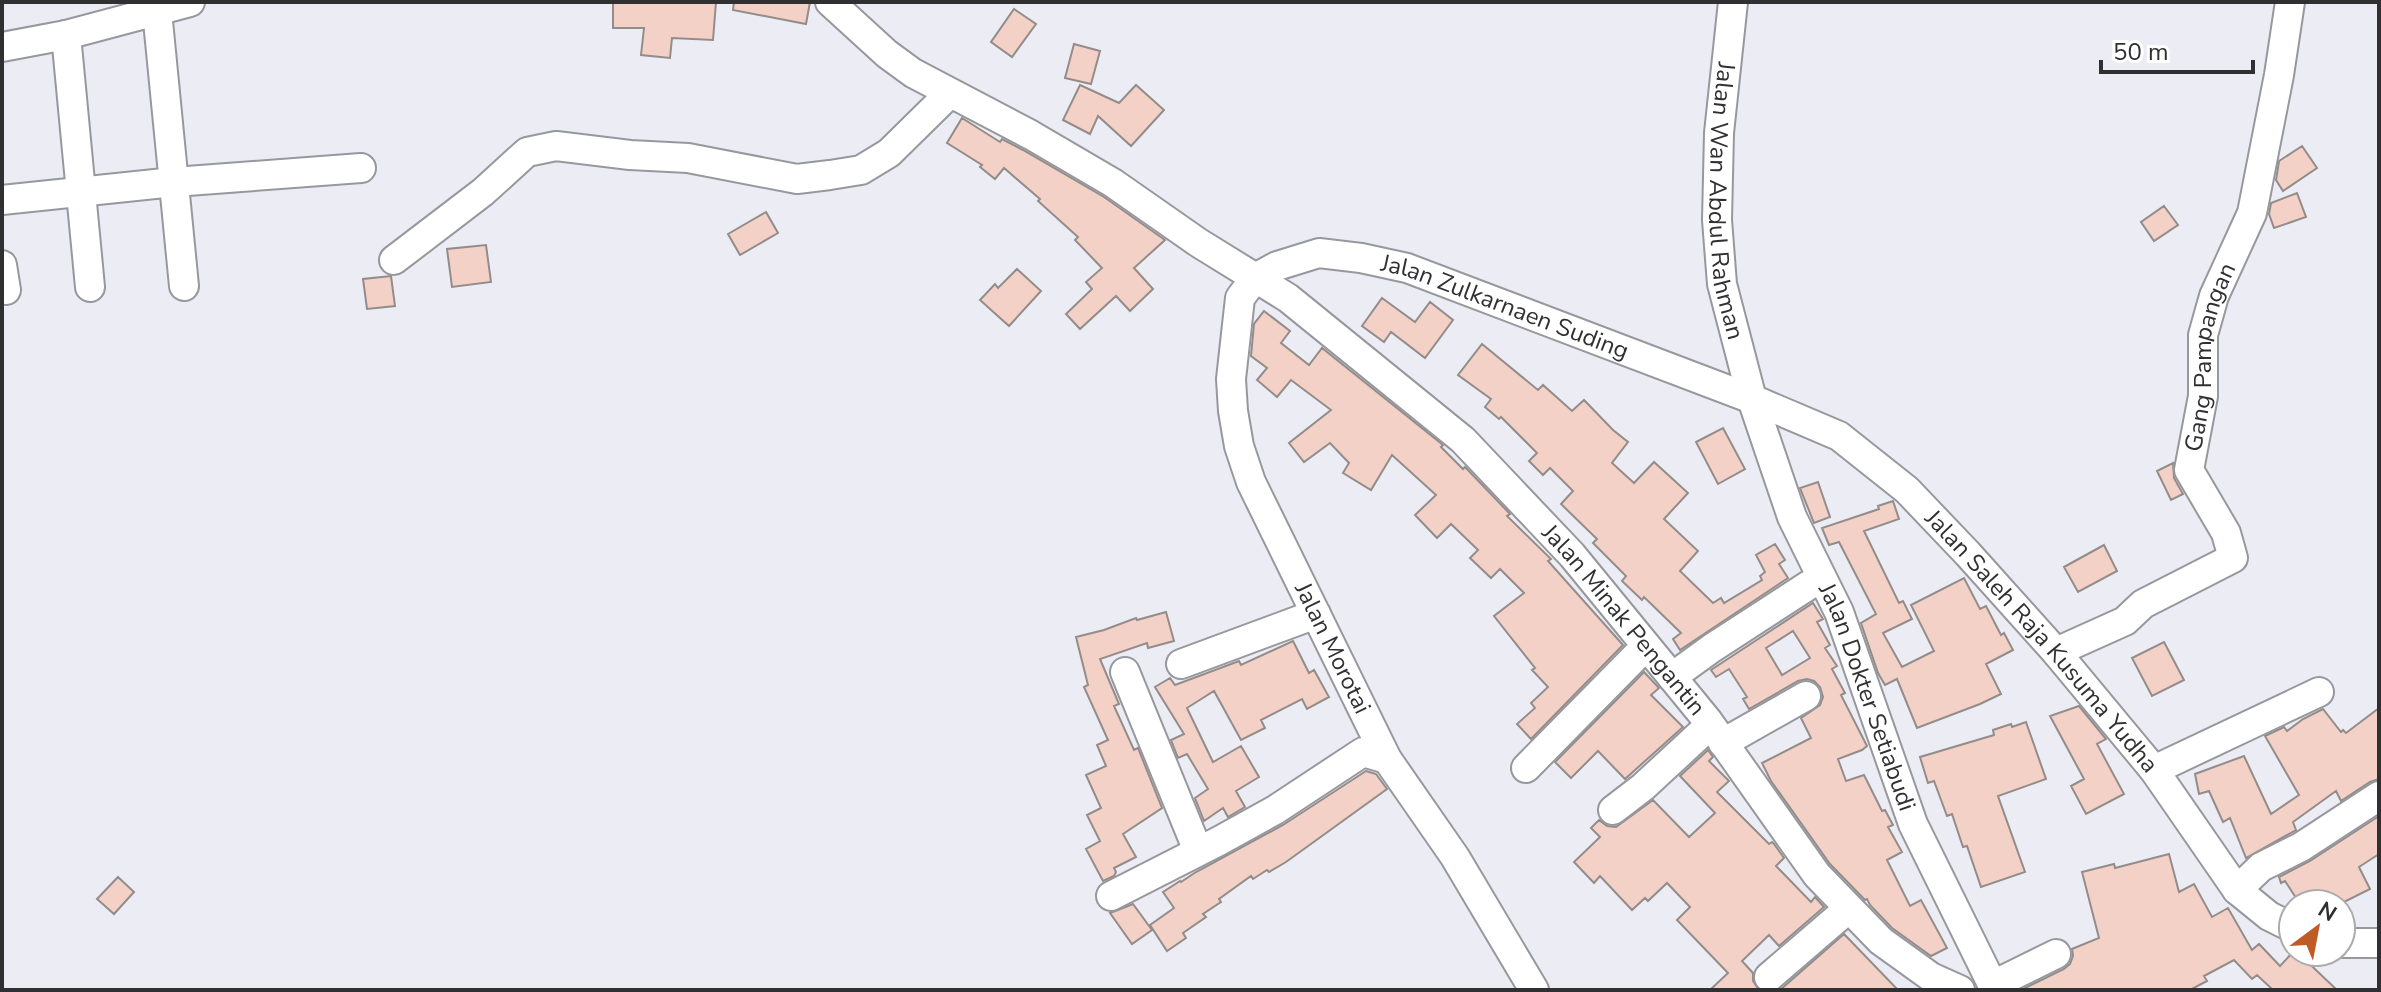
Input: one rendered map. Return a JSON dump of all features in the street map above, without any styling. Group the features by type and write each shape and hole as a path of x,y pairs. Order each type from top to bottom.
{"street":[{"path":"2,47 66,35 190,2"},
{"name":"Jalan Minak Pengantin","path":"830,2 887,54 913,73 1031,135 1113,183 1288,298 1463,440 1572,555 1672,677 1717,734 1817,875 1881,941 1931,977 1960,990"},
{"name":"Jalan Wan Abdul Rahman","path":"1733,2 1719,133 1717,220 1722,284 1752,399"},
{"name":"Gang Pampangan","path":"2056,652 2125,621 2143,604 2233,558 2226,533 2189,470 2203,396 2203,335 2214,296 2252,213 2290,2"},
{"path":"157,11 184,286"},
{"path":"66,35 90,287"},
{"path":"394,260 483,192 527,152 556,146 688,158 797,179 830,175 861,170 889,153 949,94"},
{"path":"2,200 174,182 361,168"},
{"name":"Jalan Zulkarnaen Suding","path":"1255,278 1277,266 1319,253 1407,268 1752,399"},
{"name":"Jalan Morotai","path":"1255,278 1240,298 1231,379 1239,446 1251,482 1387,759 1455,857 1524,987"},
{"name":"Jalan Saleh Raja Kusuma Yudha","path":"1752,399 1839,436 1907,490 2056,652 2154,770 2237,890 2277,920"},
{"name":"Jalan Dokter Setiabudi","path":"1752,399 1792,517 1839,612 1913,824 1994,988"},
{"path":"1672,677 1809,585"},
{"path":"1181,664 1316,614"},
{"path":"1526,768 1646,646"},
{"path":"1125,672 1198,851"},
{"path":"2154,770 2319,692"},
{"path":"1613,810 1717,734 1806,696"},
{"path":"1111,896 1275,810 1363,752 1387,759"},
{"path":"2237,890 2261,867 2301,847 2379,796"},
{"path":"1769,977 1848,909"},
{"path":"2357,943 2379,943"},
{"path":"1994,988 2056,954"}],"building":[{"path":"613,2 716,2 713,40 672,38 670,58 641,55 644,28 613,28"},
{"path":"734,2 810,2 806,24 733,10"},
{"path":"1014,9 1036,24 1012,57 991,42"},
{"path":"1074,44 1100,51 1091,84 1065,78"},
{"path":"1080,85 1119,103 1136,85 1164,110 1131,146 1098,116 1090,134 1063,120"},
{"path":"962,118 1000,142 1002,139 1023,150 1104,197 1165,240 1134,268 1153,289 1130,311 1116,296 1080,329 1066,314 1092,289 1086,282 1102,268 1075,240 1078,237 1004,168 995,179 980,167 982,165 947,143"},
{"path":"2302,146 2317,168 2283,191 2276,180 2279,161"},
{"path":"2297,193 2306,217 2274,228 2269,214 2271,203"},
{"path":"2164,206 2178,225 2154,241 2141,222"},
{"path":"766,212 778,233 740,255 728,234"},
{"path":"486,245 491,282 452,287 447,249"},
{"path":"1017,269 1041,291 1009,326 980,300 995,284 998,288"},
{"path":"391,276 395,306 367,309 363,279"},
{"path":"1382,298 1415,322 1430,302 1453,320 1425,358 1391,332 1384,342 1362,326"},
{"path":"1264,311 1290,331 1281,343 1309,365 1322,348 1443,445 1441,447 1463,469 1465,467 1510,514 1507,516 1551,559 1548,561 1623,645 1531,739 1517,724 1535,708 1531,703 1548,687 1532,670 1535,668 1494,616 1524,593 1500,569 1491,578 1470,558 1478,550 1451,524 1437,538 1415,515 1436,495 1392,455 1371,490 1343,473 1349,463 1330,443 1304,462 1289,443 1331,410 1291,380 1277,397 1257,380 1267,368 1251,356 1254,324"},
{"path":"1482,344 1538,390 1543,385 1572,411 1584,400 1628,442 1612,463 1634,483 1654,462 1688,493 1664,519 1698,551 1680,571 1713,603 1721,598 1724,603 1762,580 1760,576 1765,572 1756,555 1775,544 1785,560 1779,564 1788,578 1680,650 1673,639 1681,633 1644,597 1642,600 1622,581 1626,576 1593,543 1597,539 1561,504 1573,491 1550,468 1543,475 1529,461 1537,453 1501,417 1499,419 1485,407 1491,399 1458,375"},
{"path":"1723,428 1745,469 1718,484 1696,442"},
{"path":"2173,463 2174,478 2183,494 2171,500 2157,471"},
{"path":"1818,482 1830,517 1814,523 1800,488"},
{"path":"1893,501 1899,519 1864,531 1899,603 1903,601 1912,619 1883,633 1902,667 1934,651 1911,605 1964,578 1980,609 1986,606 2013,650 1986,664 2001,694 1917,728 1897,679 1885,685 1878,673 1861,623 1876,614 1839,542 1829,545 1822,528 1879,509 1878,506"},
{"path":"2104,545 2117,571 2078,592 2064,567"},
{"path":"1813,603 1823,619 1817,622 1830,645 1825,648 1837,666 1832,669 1845,693 1841,695 1867,746 1838,759 1846,781 1864,775 1882,811 1885,810 1893,825 1888,827 1902,852 1887,860 1910,906 1921,900 1947,948 1931,956 1892,928 1830,864 1771,781 1762,763 1811,738 1801,718 1820,705 1823,697 1820,687 1807,679 1798,681 1749,709 1743,699 1747,697 1729,669 1716,677 1711,670","holes":["1793,631 1810,658 1782,675 1766,648"]},
{"path":"1166,612 1174,641 1148,648 1147,643 1100,659 1119,704 1114,706 1134,750 1138,748 1162,808 1123,834 1136,857 1114,868 1114,876 1103,881 1086,849 1100,841 1087,815 1101,808 1086,775 1106,766 1097,745 1108,740 1084,687 1088,685 1076,637"},
{"path":"1293,641 1309,673 1314,670 1329,697 1307,709 1302,699 1261,720 1265,728 1241,740 1214,691 1187,708 1213,762 1241,746 1259,777 1236,791 1245,807 1228,817 1223,808 1204,821 1195,798 1208,789 1187,754 1178,758 1171,740 1184,734 1155,687 1170,678 1175,685 1239,661 1241,665"},
{"path":"2164,642 2184,680 2152,696 2132,658"},
{"path":"1644,672 1659,688 1651,695 1683,727 1625,779 1598,751 1571,778 1555,762"},
{"path":"2079,706 2106,739 2097,744 2124,794 2086,814 2071,786 2084,779 2050,716"},
{"path":"2379,708 2379,779 2341,801 2336,791 2293,822 2296,830 2246,858 2230,818 2223,822 2209,791 2199,794 2195,774 2244,756 2271,814 2299,795 2265,736 2284,727 2287,731 2323,709 2341,732 2346,733"},
{"path":"2026,722 2046,779 1998,796 2025,872 1981,887 1952,814 1947,816 1934,781 1928,783 1920,757 1994,735 1993,730 2011,724 2012,727"},
{"path":"1708,750 1713,757 1709,761 1729,781 1717,792 1769,844 1774,844 1784,858 1776,866 1811,902 1815,897 1824,907 1779,946 1769,935 1742,961 1753,973 1753,981 1759,990 1710,990 1728,973 1677,920 1690,907 1667,883 1648,901 1645,898 1632,910 1600,876 1594,883 1574,862 1600,837 1591,828 1599,820 1607,826 1616,827 1653,800 1689,837 1715,813 1680,776"},
{"path":"1366,771 1376,774 1387,789 1286,862 1253,879 1251,876 1219,899 1221,902 1203,914 1206,917 1183,933 1186,938 1167,951 1150,925 1174,908 1163,892 1283,825"},
{"path":"2379,816 2379,854 2359,867 2370,889 2357,896 2357,888 2290,888 2285,881 2281,883 2279,877 2310,861"},
{"path":"2169,854 2179,892 2194,884 2212,917 2228,908 2252,950 2259,944 2277,963 2277,968 2314,968 2337,990 2273,990 2257,975 2252,979 2234,960 2204,976 2207,981 2190,990 2026,990 2070,964 2072,949 2099,938 2082,872 2114,864 2115,868"},
{"path":"118,877 134,892 114,914 97,899"},
{"path":"1133,904 1152,930 1132,944 1110,913"},
{"path":"1844,934 1898,990 1780,990"}]}
